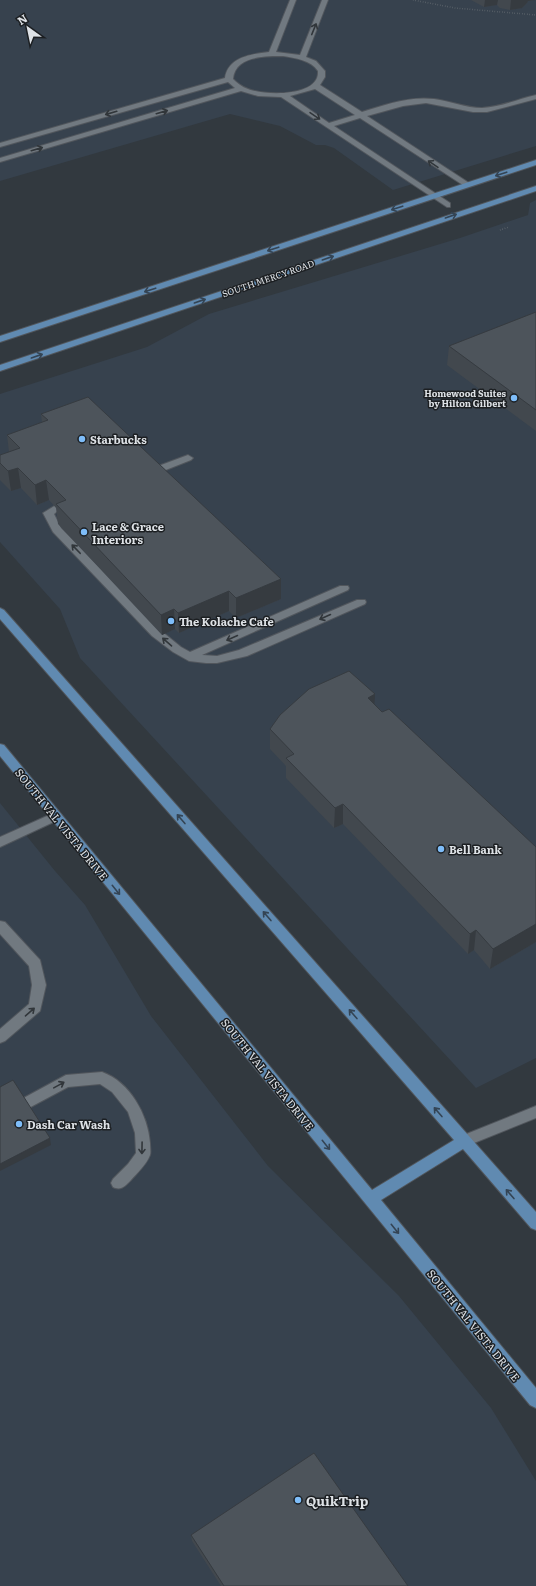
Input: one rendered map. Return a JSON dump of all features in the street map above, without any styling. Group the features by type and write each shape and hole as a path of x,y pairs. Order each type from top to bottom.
{"main road":[{"path":"0,339 536,162"},
{"name":"SOUTH MERCY ROAD","path":"0,368 536,188"},
{"path":"0,612 536,1223"},
{"name":"SOUTH VAL VISTA DRIVE","path":"0,748 536,1400"},
{"path":"370,1199 464,1141"}],"street":[{"path":"272,54 293,0"},
{"path":"302,58 325,0"},
{"path":"272,54 302,58 319,67 322,73 321,80 315,85 296,93 283,95 260,94 241,89 229,79 228,73 232,67 238,62 247,58 272,54"},
{"path":"0,145 229,79"},
{"path":"315,85 466,185"},
{"path":"0,160 241,89"},
{"path":"283,95 447,205"},
{"path":"329,126 397,105 413,102 426,101 479,110 505,106 536,96"},
{"path":"149,473 188,458"},
{"path":"56,508 48,514 57,530 156,633 170,646 189,657 208,660 227,658 243,653 361,602"},
{"path":"189,657 344,588"},
{"path":"0,842 56,816"},
{"path":"0,926 35,964 39,985 35,1007 0,1037"},
{"path":"25,1104 66,1081 84,1078 102,1078 117,1088 134,1109 142,1133 143,1154 133,1168 118,1183"},
{"path":"464,1141 536,1112"}],"path":[{"path":"413,0 455,8 536,15"},
{"path":"500,230 509,227"}],"shaded area":[{"path":"0,0 536,0 536,146 393,190 334,148 325,145 316,145 280,126 230,114 0,181"},
{"path":"536,200 536,1058 476,1088 80,658 60,609 0,542 0,394 147,347 209,314 460,238 528,215 530,203"},
{"path":"0,803 55,871 85,905 151,1016 268,1166 399,1296 491,1408 536,1481 536,1586 0,1586"}],"building":[{"name":"Homewood Suites by Hilton Gilbert","path":"536,312 536,410 449,346"},
{"path":"88,397 281,579 236,598 229,591 178,613 174,609 161,615 56,504 66,500 46,480 35,485 18,468 8,471 0,463 0,455 20,448 7,435 48,420 41,414"},
{"name":"Bell Bank","path":"349,671 375,694 368,698 382,712 389,709 536,847 536,924 493,949 476,930 470,934 343,804 335,808 286,758 294,754 270,729 280,715 309,689"},
{"name":"Dash Car Wash","path":"13,1080 50,1138 0,1164 0,1087"},
{"name":"QuikTrip","path":"314,1453 408,1586 224,1586 191,1535"}],"place":[{"name":"Homewood Suites by Hilton Gilbert","path":"514,398"},
{"name":"Starbucks","path":"82,439"},
{"name":"Lace & Grace Interiors","path":"84,532"},
{"name":"The Kolache Cafe","path":"171,621"},
{"name":"Bell Bank","path":"441,849"},
{"name":"Dash Car Wash","path":"19,1124"},
{"name":"QuikTrip","path":"298,1500"}]}
